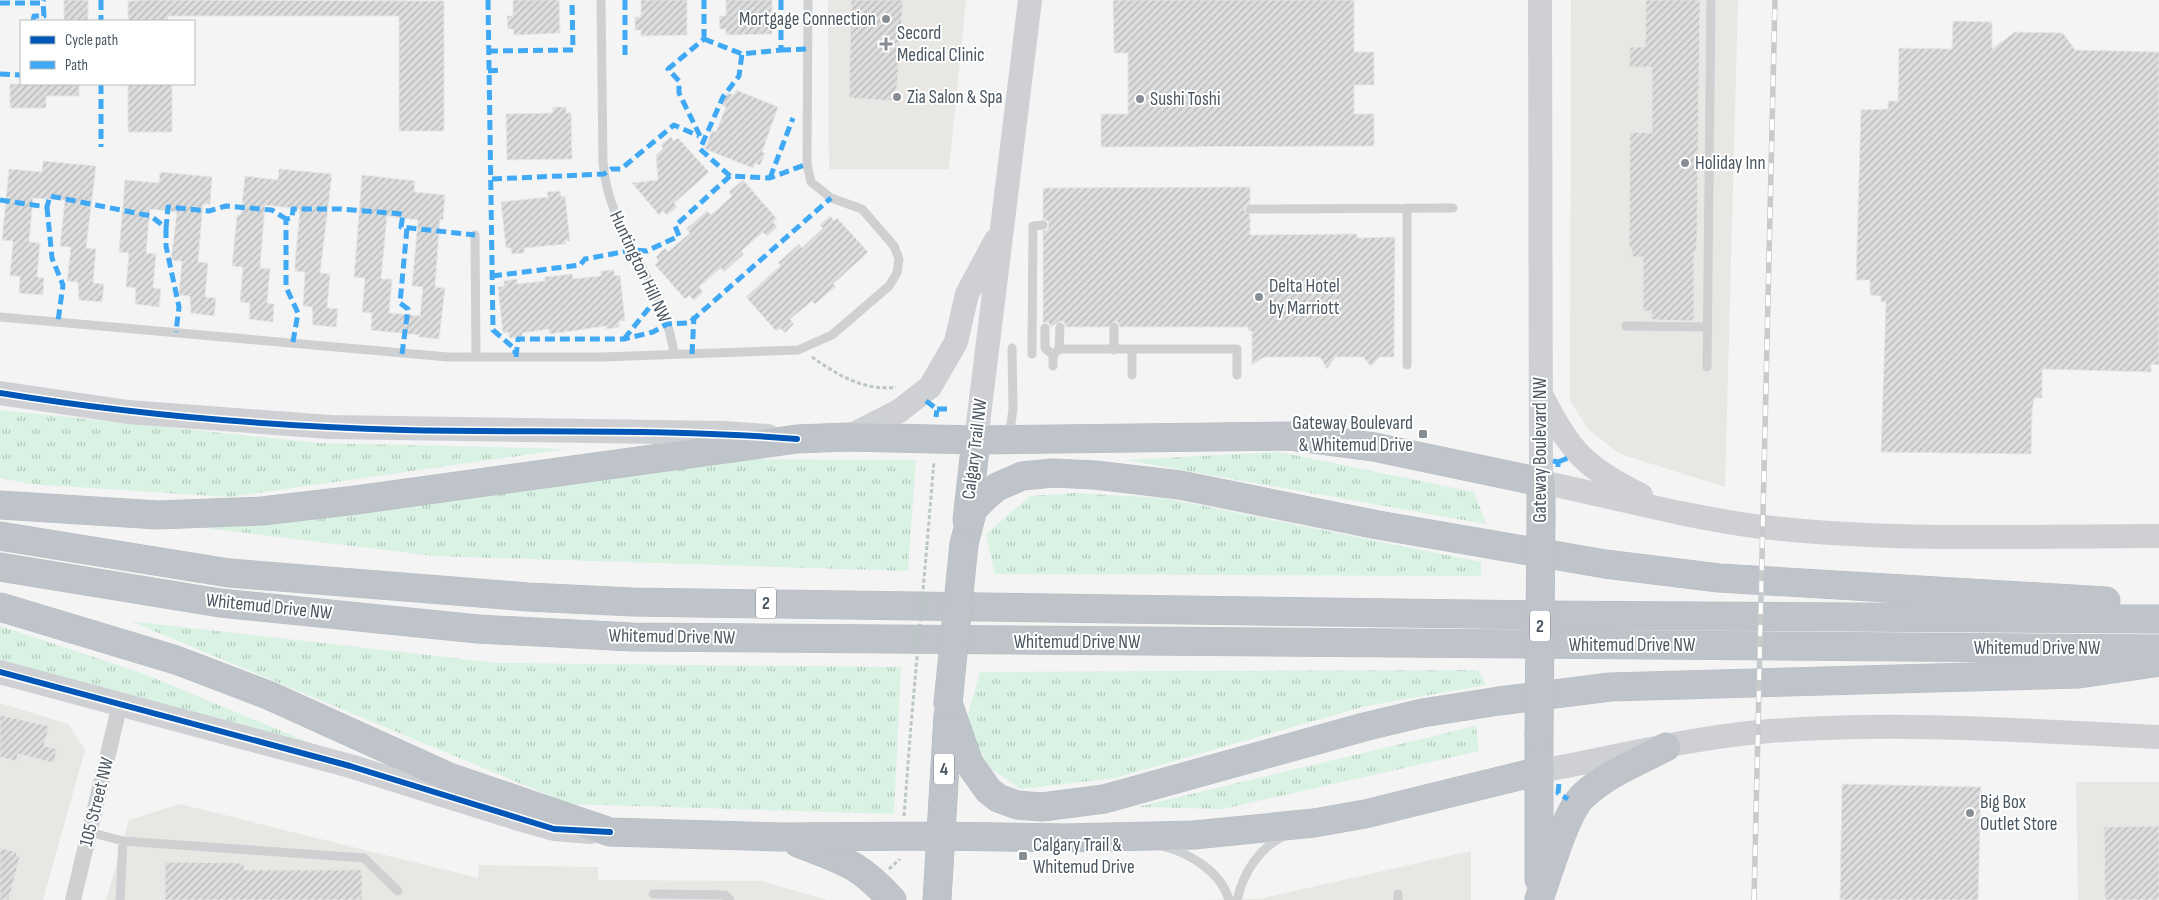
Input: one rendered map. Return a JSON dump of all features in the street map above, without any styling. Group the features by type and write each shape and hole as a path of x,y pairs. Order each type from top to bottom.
{"highway":[{"path":"0,505 158,515 262,510 356,500 798,439 848,437 976,440 1290,436 1374,447 1541,482"},
{"name":"Calgary Trail NW","path":"937,900 948,703 976,440"},
{"path":"964,544 973,508 997,487 1022,476 1037,473 1095,475 1180,486 1388,527 1605,564 1719,578 2105,601 2159,609"},
{"name":"Gateway Boulevard NW","path":"1539,900 1541,482"},
{"name":"Whitemud Drive NW","path":"0,536 229,573 528,597 633,602 1536,615 2159,619"},
{"name":"Whitemud Drive NW","path":"0,567 220,603 478,629 632,637 947,641 2159,649"},
{"path":"0,607 176,660 268,696 449,777 610,832 782,837 1125,837 1223,833 1314,823 1365,814 1540,771"},
{"path":"948,703 969,763 988,790 998,798 1017,805 1042,807 1104,799 1364,727 1422,714 1499,701 1610,687 2079,674 2159,662"},
{"path":"1539,900 1566,826 1581,797 1608,777 1666,747"},
{"path":"782,837 855,866 868,875 892,900"}],"main road":[{"name":"Calgary Trail NW","path":"976,440 1030,0"},
{"name":"Gateway Boulevard NW","path":"1540,0 1541,482"},
{"path":"848,437 899,411 930,387 956,342 967,294 1002,227"},
{"path":"1540,391 1566,440 1579,457 1591,466 1622,486 1664,506 1731,522"},
{"path":"0,393 128,412 330,427 724,432 798,439"},
{"path":"1541,482 1731,522 1818,532 1883,536 2159,536"},
{"path":"0,672 350,766 554,829 610,832"},
{"path":"1540,771 1758,732 1852,726 1959,726 2159,737"}],"street":[{"name":"105 Street NW","path":"73,900 120,704"}],"lane":[{"name":"Huntington Hill NW","path":"601,0 603,163 606,190 614,214 661,305 672,340 674,354"},
{"path":"0,316 393,354 476,357 674,354 802,349 832,335 889,286 897,273 899,259 894,246 862,209 831,198 811,182 807,164 808,0"},
{"path":"1707,367 1711,0"},
{"path":"1407,208 1407,365"},
{"path":"1250,209 1453,208"},
{"path":"1032,354 1032,226 1043,225"},
{"path":"475,235 476,357"},
{"path":"1626,326 1708,327"},
{"path":"1052,366 1060,327"},
{"path":"1114,327 1114,350"},
{"path":"1046,328 1045,348 1056,352 1237,349 1237,375"},
{"path":"1009,439 1013,410 1012,348"},
{"path":"1132,350 1132,375"},
{"path":"1237,900 1244,878 1264,849 1274,841 1314,823"},
{"path":"89,832 123,841 364,858 398,891"},
{"path":"1125,837 1182,851 1195,859 1222,886 1229,900"},
{"path":"120,900 123,841"},
{"path":"653,894 725,895 730,900"}],"path":[{"path":"802,349 832,371 860,383 888,388 902,385"},
{"path":"904,821 934,458"},
{"path":"886,872 900,859"}],"shaded area":[{"path":"828,0 966,0 949,169 829,169"},
{"path":"1571,0 1738,0 1725,487 1620,454 1588,429 1570,401"},
{"path":"0,703 68,724 85,750 43,900 0,900"},
{"path":"2076,782 2159,782 2159,900 2078,900"},
{"path":"180,804 478,878 479,865 598,867 598,880 761,881 827,900 106,900 129,820"},
{"path":"1471,851 1471,900 1199,900 1259,899"}],"green space":[{"path":"0,410 319,443 567,449 229,497 30,484 0,478"},
{"path":"1279,452 1474,492 1486,524 1126,460"},
{"path":"732,459 916,460 908,571 434,556 205,528"},
{"path":"1074,493 1164,498 1481,562 1481,576 995,574 986,534 1030,496"},
{"path":"130,621 498,663 901,667 894,814 570,804"},
{"path":"0,626 142,673 327,750 0,660"},
{"path":"1478,670 1486,685 1366,706 1115,778 1021,789 991,769 965,725 980,672"},
{"path":"1476,726 1479,751 1222,809 1137,807"}],"building":[{"path":"64,0 88,0 88,20 64,20"},
{"path":"513,0 559,0 560,33 514,35 513,29 508,29 507,16 513,16"},
{"path":"641,0 687,0 687,35 641,36 641,30 635,30 635,17 641,17"},
{"path":"726,0 772,0 772,34 726,35 726,29 720,29 719,16 726,16"},
{"path":"851,0 903,0 896,101 849,98"},
{"path":"1113,0 1354,0 1354,52 1374,52 1374,85 1354,85 1354,114 1374,114 1374,146 1101,147 1101,114 1128,114 1128,53 1114,53"},
{"path":"1646,0 1700,0 1697,239 1696,252 1694,252 1694,319 1689,321 1651,319 1652,311 1643,311 1643,257 1632,257 1632,247 1629,247 1630,132 1652,133 1652,67 1629,67 1630,47 1645,47"},
{"path":"128,1 444,1 444,131 399,131 399,16 168,16 168,20 128,20"},
{"path":"1953,21 1992,22 1992,49 2015,32 2063,33 2075,50 2159,52 2159,365 2151,364 2151,372 2042,369 2042,398 2034,398 2032,412 2031,454 1881,452 1886,302 1881,302 1881,296 1870,295 1870,280 1856,280 1861,110 1888,109 1888,101 1898,101 1899,48 1952,49"},
{"path":"10,84 79,85 79,96 46,96 46,108 10,108"},
{"path":"128,85 172,85 172,132 128,132"},
{"path":"736,90 778,107 762,152 765,153 760,165 755,163 753,168 705,149 712,131 716,132 726,107 722,105 727,93 734,95"},
{"path":"553,107 566,107 566,113 571,113 572,159 507,160 506,114 553,113"},
{"path":"671,137 674,141 678,138 709,172 674,203 677,207 667,215 663,211 659,215 632,183 658,180 656,155 663,148 661,145"},
{"path":"43,161 96,166 86,248 96,249 93,283 104,284 102,302 79,300 78,282 67,281 71,247 60,246 65,200 33,198 29,242 40,243 37,277 44,278 43,295 19,293 20,276 10,276 13,241 2,240 9,169 42,172"},
{"path":"279,169 332,174 320,273 330,274 327,308 338,309 336,327 313,325 312,307 303,306 305,272 295,271 300,209 265,205 260,268 270,269 267,303 274,304 273,322 249,319 250,303 240,302 243,267 232,266 237,215 241,215 245,176 278,180"},
{"path":"160,172 212,177 210,204 203,204 198,262 208,263 205,297 216,298 214,316 191,313 190,296 179,295 182,261 171,260 177,212 150,209 146,253 156,254 153,288 161,289 159,307 135,304 136,288 126,287 129,253 119,252 125,180 159,183"},
{"path":"362,175 415,181 414,192 445,195 443,220 440,219 435,287 445,288 439,339 371,330 372,313 362,312 365,278 354,277","holes":["387,216 418,220 412,286 423,287 420,316 389,313 392,279 381,279"]},
{"path":"743,180 777,219 773,222 777,227 767,236 763,232 741,251 744,254 724,272 721,268 699,287 703,292 694,300 689,295 685,299 655,265 659,261 656,257 665,248 668,252 690,233 686,229 707,211 711,215 732,196 729,192"},
{"name":"Delta Hotel by Marriott","path":"1250,187 1250,203 1245,206 1244,210 1250,215 1250,235 1357,234 1357,238 1395,237 1394,357 1380,357 1371,366 1363,357 1335,357 1327,369 1320,357 1264,357 1252,365 1252,331 1248,331 1248,327 1120,327 1118,322 1114,321 1108,327 1066,327 1064,322 1060,321 1051,327 1049,323 1043,322 1043,231 1047,230 1049,225 1048,221 1043,219 1043,188"},
{"path":"560,191 561,197 565,196 570,241 565,241 566,244 524,248 524,253 512,254 511,248 506,248 501,202 548,197 547,192"},
{"path":"830,216 834,221 837,218 868,252 833,284 836,286 815,304 812,301 790,319 794,324 785,333 780,328 776,331 746,297 781,265 778,263 799,244 802,248 823,228 820,225"},
{"path":"614,270 614,276 620,275 625,321 619,321 619,327 606,329 606,326 550,334 549,329 522,333 522,337 509,338 509,332 503,333 498,287 504,286 504,281 517,279 517,284 545,281 545,277 572,274 573,279 601,276 601,271"},
{"path":"0,715 49,726 44,746 57,749 54,763 18,754 16,761 0,757"},
{"path":"1842,784 1981,787 1978,900 1840,900"},
{"path":"2159,826 2159,900 2105,900 2104,827"},
{"path":"0,848 17,852 16,855 20,856 9,900 0,900"},
{"path":"165,862 244,863 244,870 362,870 362,900 165,900"}],"railway":[{"path":"1754,900 1775,0"}],"marked path":[{"path":"0,3 43,3 44,0"},
{"path":"101,0 101,20"},
{"path":"488,0 493,330 515,349 515,354"},
{"path":"488,51 573,50 572,0"},
{"path":"625,0 625,59"},
{"path":"704,0 704,39"},
{"path":"704,39 742,54 781,50 781,0"},
{"path":"33,20 34,16 44,16 43,3"},
{"path":"700,136 679,93 679,81 668,69 704,39"},
{"path":"781,50 809,49"},
{"path":"730,176 700,149 723,97 739,76 742,54"},
{"path":"488,71 503,70"},
{"path":"0,74 20,75"},
{"path":"101,85 101,147"},
{"path":"770,178 793,118"},
{"path":"492,179 604,174 611,169 621,169 674,125 699,136"},
{"path":"492,276 580,265 585,259 633,250 647,251 679,236 675,226 730,176 770,178 807,164"},
{"path":"0,200 47,207 50,196 151,216 166,228 168,207 209,211 226,206 272,210 286,219"},
{"path":"516,357 518,339 624,339 653,332 667,324 689,323 831,198"},
{"path":"47,207 52,258 63,285 58,321"},
{"path":"293,342 298,313 286,287 286,219 292,218 293,209 341,209 403,214 401,227 475,235"},
{"path":"166,228 166,246 179,307 176,332"},
{"path":"402,354 408,309 400,303 407,228"},
{"path":"624,339 649,308"},
{"path":"692,354 694,316"},
{"path":"926,401 937,409 936,417"},
{"path":"937,409 948,409"},
{"path":"1558,462 1568,458"},
{"path":"1553,461 1558,462 1558,472"},
{"path":"1559,784 1558,793 1568,799"}],"cycle path":[{"path":"0,393 101,408 302,426 453,431 699,433 797,439"},
{"path":"0,672 350,766 554,829 610,832"}],"place":[{"name":"Mortgage Connection","path":"886,19"},
{"name":"Secord Medical Clinic","path":"886,44"},
{"name":"Zia Salon & Spa","path":"897,97"},
{"name":"Sushi Toshi","path":"1140,99"},
{"name":"Holiday Inn","path":"1685,163"},
{"name":"Delta Hotel by Marriott","path":"1259,297"},
{"name":"Gateway Boulevard & Whitemud Drive","path":"1423,434"},
{"name":"Big Box Outlet Store","path":"1970,813"},
{"name":"Calgary Trail & Whitemud Drive","path":"1023,856"}]}
